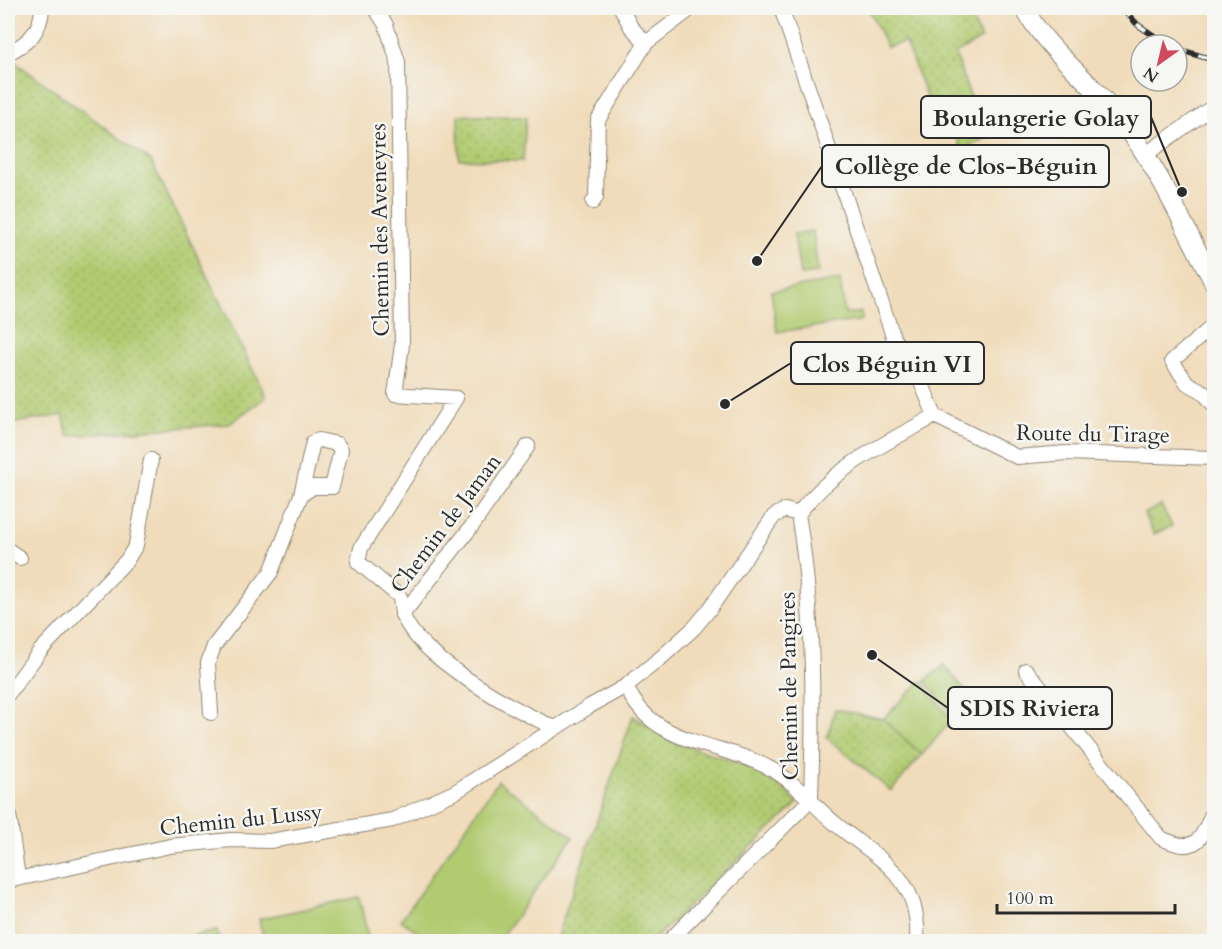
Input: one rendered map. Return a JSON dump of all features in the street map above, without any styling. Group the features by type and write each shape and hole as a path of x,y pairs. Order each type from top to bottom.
{"main road":[{"path":"1024,8 1043,40 1095,90 1146,154 1215,283"}],"street":[{"path":"8,53 26,44 39,27 42,8"},
{"name":"Chemin des Aveneyres","path":"375,8 386,25 398,62 402,345 395,394 456,398 361,548 358,562 400,597 402,615"},
{"path":"621,8 631,27 646,43"},
{"path":"593,202 596,197 598,120 646,43 692,8"},
{"path":"781,8 894,339 919,377 935,416 866,453 815,492 798,514 785,510 769,522 694,628 626,686 633,703 654,723 680,738 722,749 772,769 812,800 837,825 869,848 900,878 915,902 917,942"},
{"path":"1146,154 1215,106"},
{"path":"1215,325 1172,361 1187,382 1202,391 1215,405"},
{"name":"Route du Tirage","path":"935,416 1017,457 1066,453 1215,458"},
{"name":"Chemin de Jaman","path":"528,446 472,526 402,615 417,637 481,688 514,710 555,728"},
{"path":"8,694 40,651 128,560 136,544 151,460"},
{"path":"211,713 208,663 214,646 271,572 301,495"},
{"name":"Chemin de Pangires","path":"668,942 812,800 813,673 807,583 798,514"},
{"path":"8,550 20,558"},
{"path":"1026,670 1161,838 1177,846 1188,846 1197,842 1215,809"},
{"name":"Chemin du Lussy","path":"13,879 170,846 224,840 270,841 393,820 455,792 626,686"},
{"path":"8,807 13,879"}],"green space":[{"path":"868,8 967,8 981,39 955,54 985,138 962,151 945,106 927,98 905,42 887,47"},
{"path":"8,57 151,161 266,397 229,424 68,436 63,415 8,424"},
{"path":"458,115 526,117 523,161 459,159"},
{"path":"813,231 818,273 800,275 794,234"},
{"path":"840,280 845,314 861,312 862,320 777,332 771,291"},
{"path":"1161,505 1172,526 1154,534 1144,514"},
{"path":"944,665 975,702 956,718 925,681"},
{"path":"921,681 952,720 922,755 883,719"},
{"path":"835,709 883,719 922,755 891,791 827,738"},
{"path":"633,716 670,740 765,772 798,803 652,941 555,942"},
{"path":"498,781 573,837 499,941 431,941 401,920"},
{"path":"359,897 369,941 264,941 259,919"},
{"path":"217,931 219,941 170,941"}],"railway":[{"path":"1122,8 1138,25 1150,33"},
{"path":"1189,53 1214,60"}],"place":[{"name":"Boulangerie Golay","path":"1182,192"},
{"name":"Collège de Clos-Béguin","path":"757,261"},
{"name":"Clos Béguin VI","path":"725,404"},
{"name":"SDIS Riviera","path":"872,655"}]}
